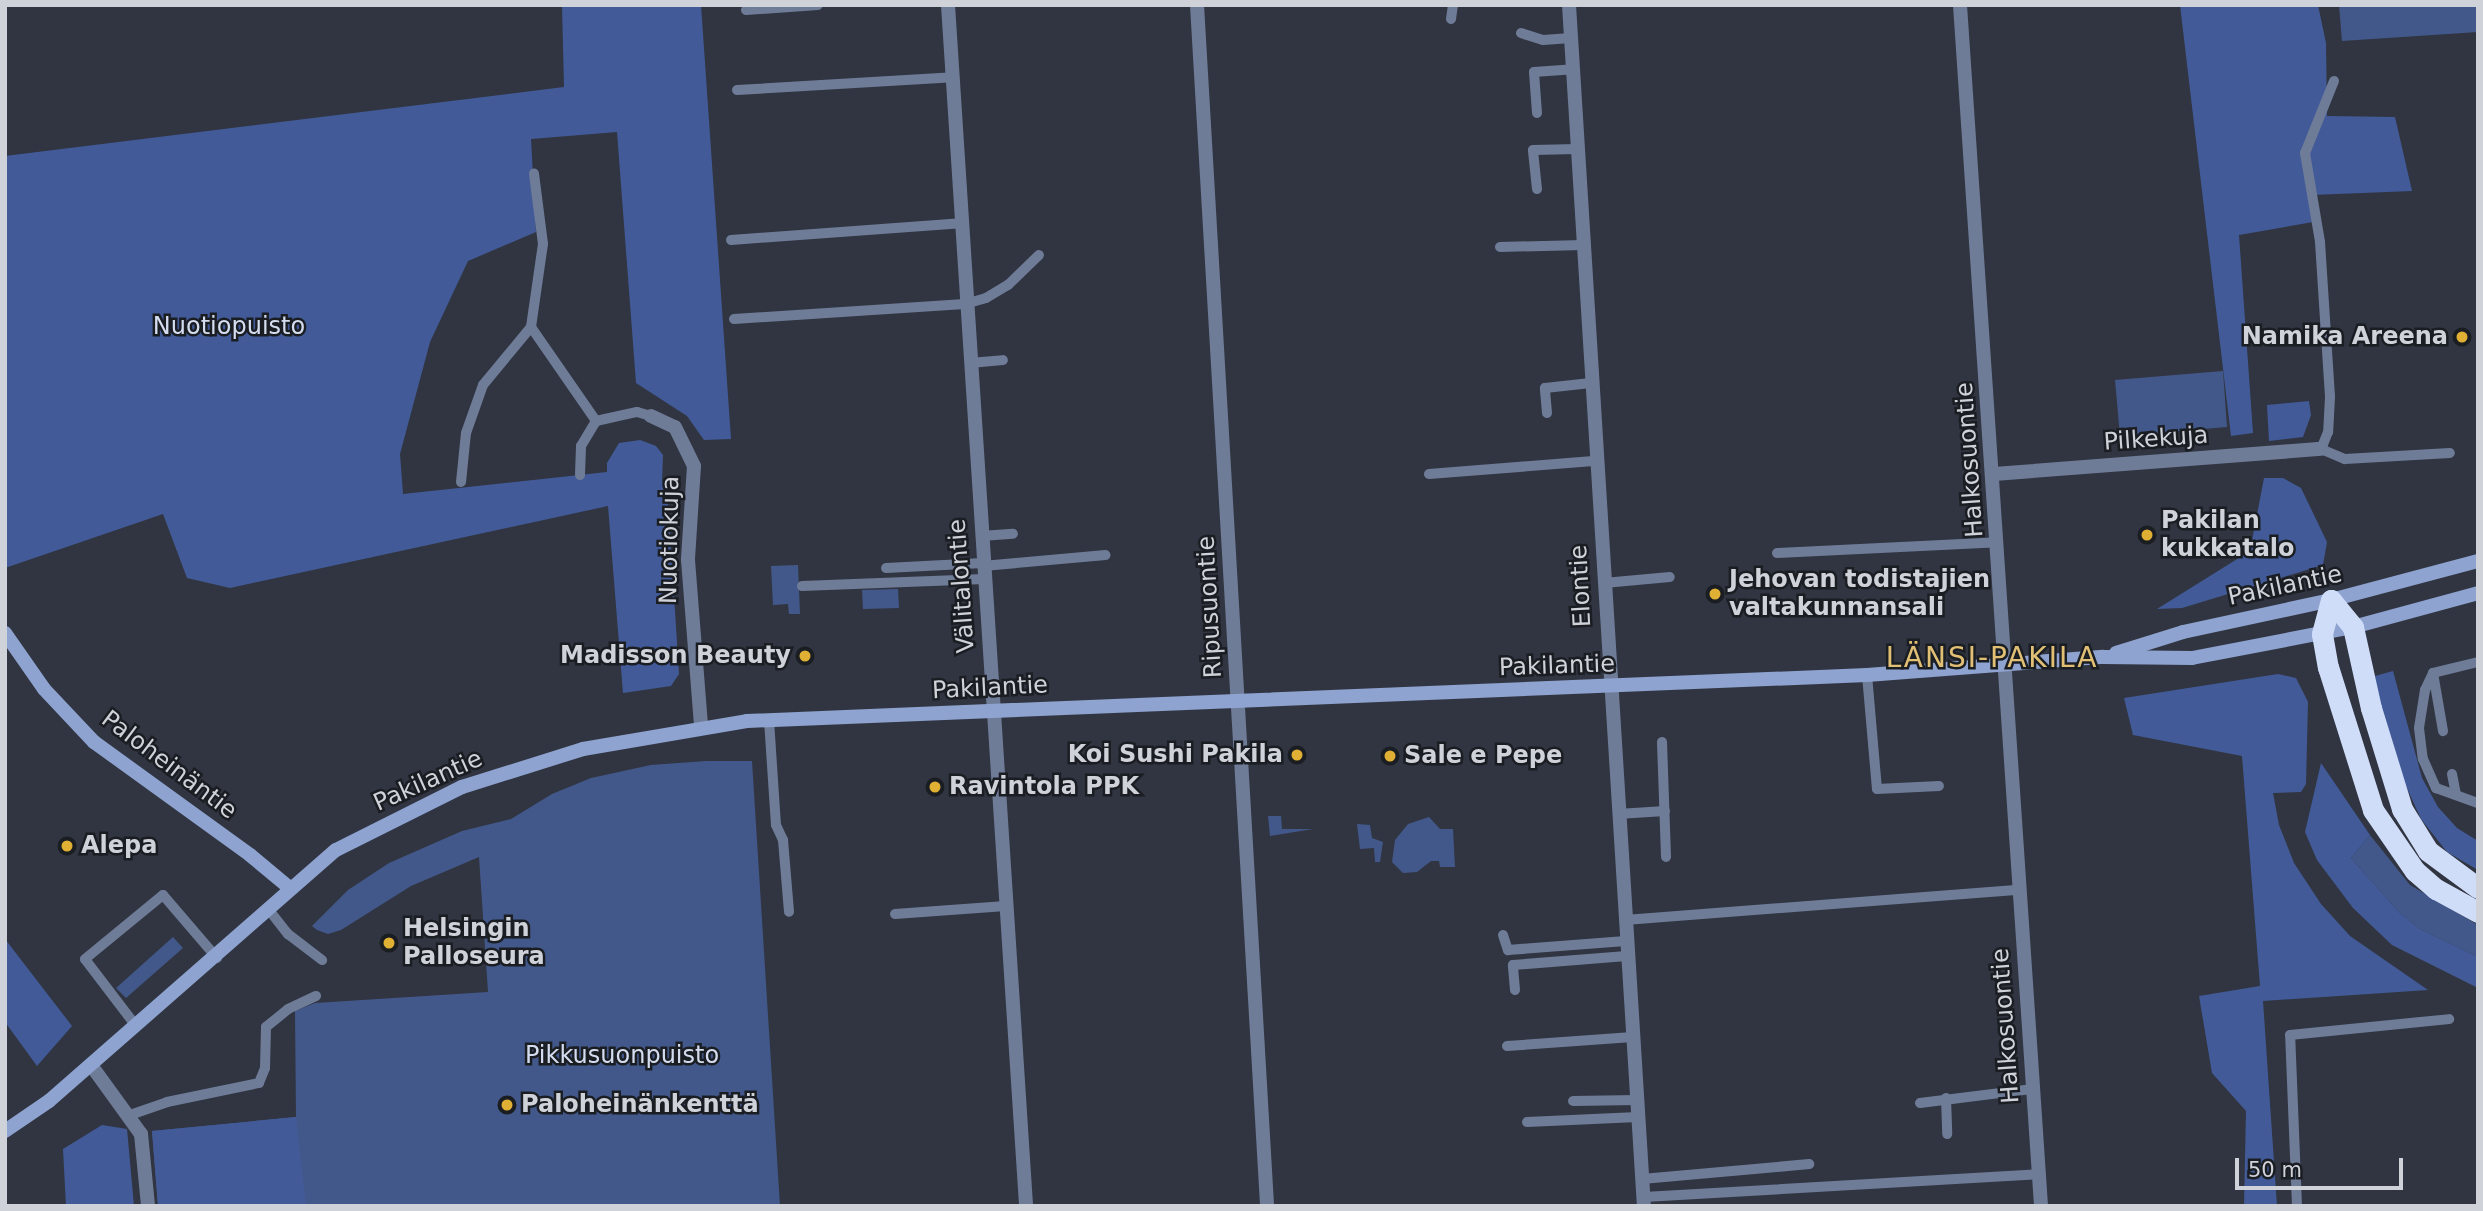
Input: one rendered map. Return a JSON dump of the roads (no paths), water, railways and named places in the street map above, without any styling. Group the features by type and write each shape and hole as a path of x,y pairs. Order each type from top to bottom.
{"highway":[{"path":"2331,600 2353,627 2371,708 2402,809 2428,851 2478,888"},
{"path":"2331,600 2322,634 2350,743 2373,810 2415,871 2435,889 2478,912"}],"main road":[{"name":"Pakilantie","path":"2103,657 2218,623 2331,600 2478,561"},
{"name":"Pakilantie","path":"5,1131 91,1065 336,850 462,787 534,761 701,727 769,720 1610,687 2005,668 2103,657 2192,657 2322,634 2478,593"},
{"name":"Paloheinäntie","path":"5,633 44,689 94,742 250,855 291,890"}],"street":[{"name":"Välitalontie","path":"948,5 965,304 1026,1206"},
{"name":"Ripusuontie","path":"1198,5 1267,1206"},
{"name":"Elontie","path":"1569,5 1644,1201"},
{"name":"Halkosuontie","path":"1960,5 1994,474 2041,1206"},
{"name":"Nuotiokuja","path":"650,416 675,427 689,446 694,466 688,560 701,727"},
{"name":"Pilkekuja","path":"1994,474 2321,449"},
{"path":"91,1065 130,1115 141,1134 148,1206"}],"lane":[{"path":"746,10 818,5"},
{"path":"1451,19 1453,5"},
{"path":"1521,33 1543,40 1571,38"},
{"path":"1537,113 1534,72 1573,69"},
{"path":"737,90 953,77"},
{"path":"2334,81 2305,153 2320,242 2330,397 2328,432 2321,449 2345,459 2450,453"},
{"path":"1537,189 1533,150 1577,149"},
{"path":"461,482 466,433 484,385 531,327 543,244 534,174"},
{"path":"731,240 960,223"},
{"path":"1500,247 1583,245"},
{"path":"734,319 965,304 986,299 1008,285 1039,255"},
{"path":"531,327 596,421"},
{"path":"970,363 1003,360"},
{"path":"1547,413 1545,388 1591,383"},
{"path":"580,475 581,446 596,421 623,413 650,416"},
{"path":"1429,474 1596,461"},
{"path":"981,536 1013,534"},
{"path":"1777,553 1998,542"},
{"path":"802,586 1106,555"},
{"path":"886,568 983,569"},
{"path":"1604,583 1670,577"},
{"path":"2433,673 2478,662"},
{"path":"2433,673 2442,731"},
{"path":"2433,673 2425,690 2420,728 2423,759 2437,788 2478,803"},
{"path":"1867,675 1877,789 1939,786"},
{"path":"769,720 776,825 783,840 789,912"},
{"path":"1662,742 1666,857"},
{"path":"2452,774 2456,794"},
{"path":"1618,814 1665,811"},
{"path":"1625,920 2019,890"},
{"path":"136,1026 85,960 163,895 216,958"},
{"path":"895,914 1006,906"},
{"path":"269,910 288,934 322,960"},
{"path":"1503,935 1508,950 1626,941"},
{"path":"1515,990 1513,965 1627,956"},
{"path":"130,1115 167,1102 233,1091 258,1083 265,1068 266,1027 288,1009 316,996"},
{"path":"2297,1206 2290,1035 2449,1019"},
{"path":"1507,1045 1633,1037"},
{"path":"1920,1103 2033,1089"},
{"path":"1946,1098 1947,1134"},
{"path":"1573,1101 1637,1100"},
{"path":"1527,1122 1638,1116"},
{"path":"1642,1179 1809,1164"},
{"path":"1644,1201 2039,1174"}],"place":[{"name":"Namika Areena","path":"2462,337"},
{"name":"Pakilan kukkatalo","path":"2147,535"},
{"name":"Jehovan todistajien valtakunnansali","path":"1715,594"},
{"name":"Madisson Beauty","path":"805,656"},
{"name":"Koi Sushi Pakila","path":"1297,755"},
{"name":"Sale e Pepe","path":"1390,756"},
{"name":"Ravintola PPK","path":"935,787"},
{"name":"Alepa","path":"67,846"},
{"name":"Helsingin Palloseura","path":"389,943"},
{"name":"Paloheinänkenttä","path":"507,1105"}],"district":[{"name":"LÄNSI-PAKILA","path":"1992,658"}],"park label":[{"name":"Nuotiopuisto","path":"229,327"},
{"name":"Pikkusuonpuisto","path":"622,1056"}]}
